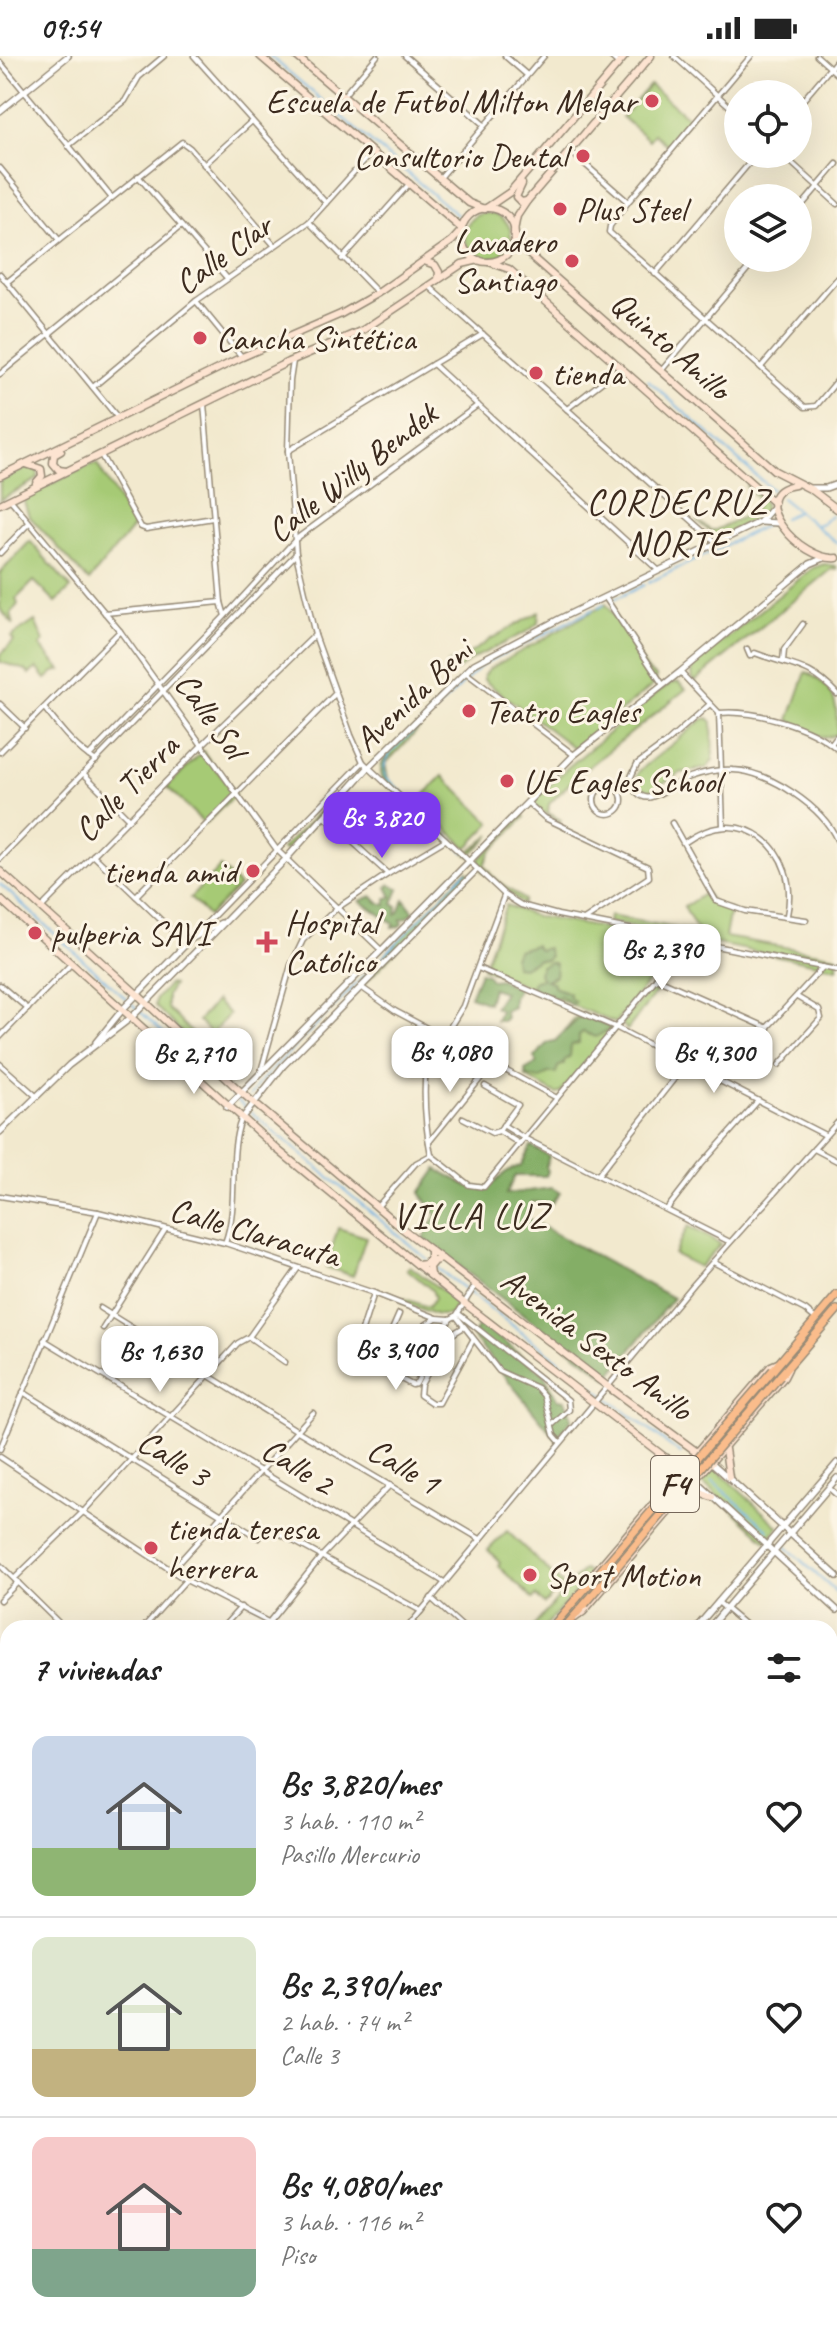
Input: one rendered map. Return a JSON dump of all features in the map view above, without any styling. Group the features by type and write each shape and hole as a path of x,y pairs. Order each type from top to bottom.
{"highway":[{"name":"F4","path":"785,1364 837,1295"},
{"name":"F4","path":"558,1620 776,1373 837,1310"},
{"name":"F4","path":"571,1620 776,1373"}],"main road":[{"path":"262,56 462,230 466,251 479,260"},
{"path":"0,476 242,357 341,314 378,293 455,239 470,216 510,192 625,56"},
{"path":"0,504 276,368 367,328 466,262 489,262 506,254 513,244 517,216 527,201 651,56"},
{"path":"299,57 471,205 506,216 514,232"},
{"path":"527,201 519,201 517,192 541,155"},
{"name":"Quinto Anillo","path":"514,232 525,251 775,471 837,509"},
{"path":"424,261 432,263 437,269 438,280"},
{"name":"Quinto Anillo","path":"489,262 509,269 774,505"},
{"path":"68,471 54,466 54,455 91,432"},
{"path":"20,494 39,481 43,473 37,466 25,464"},
{"path":"804,487 787,486 779,493 774,505 778,523 808,550 833,559"},
{"name":"Avenida Sexto Anillo","path":"0,871 239,1094 442,1259 473,1289 712,1463"},
{"name":"Avenida Sexto Anillo","path":"0,899 229,1106 418,1265 595,1399 696,1481"},
{"path":"418,1265 425,1264 430,1258 430,1250"},
{"path":"430,1275 429,1267 434,1261 442,1259"},
{"path":"560,1617 771,1366 785,1364 784,1377 573,1620"},
{"path":"684,1442 696,1444 709,1437"},
{"path":"709,1437 710,1450 717,1452 725,1448"},
{"path":"725,1448 729,1477"},
{"path":"668,1458 670,1484"},
{"path":"670,1484 683,1482 685,1494"},
{"path":"685,1494 700,1493 712,1497"}],"street":[{"path":"0,111 68,56"},
{"path":"68,146 125,101 139,77 164,56"},
{"path":"194,56 326,203"},
{"path":"343,96 377,56"},
{"path":"405,56 484,125"},
{"path":"505,56 527,75"},
{"path":"439,179 544,56"},
{"path":"610,56 619,64"},
{"path":"674,56 724,101"},
{"path":"751,56 628,202 609,232 796,400 810,409 837,381"},
{"path":"817,56 837,74"},
{"path":"812,89 837,60"},
{"path":"0,62 111,197"},
{"path":"204,165 252,121"},
{"path":"7,282 179,143 185,143 274,245"},
{"name":"Calle Clar","path":"93,387 196,301 309,222 372,151"},
{"path":"570,151 628,202"},
{"path":"812,194 837,164"},
{"path":"0,168 59,240"},
{"path":"655,274 745,168"},
{"path":"797,168 837,204"},
{"path":"138,176 227,278"},
{"path":"342,259 410,183"},
{"path":"309,222 378,293"},
{"path":"0,374 181,226"},
{"path":"661,371 745,272"},
{"path":"0,274 118,418"},
{"path":"761,367 837,279"},
{"path":"429,286 717,543"},
{"path":"196,301 242,357"},
{"path":"288,451 483,334"},
{"path":"293,360 288,451 296,554 315,635 335,694 368,768 477,870 521,905 538,911 837,970"},
{"path":"433,364 658,570"},
{"path":"276,368 290,381"},
{"path":"567,409 620,368"},
{"path":"204,404 221,602 225,616"},
{"name":"Calle Willy Bendek","path":"89,756 296,539 478,405"},
{"path":"101,455 141,527 146,529 213,518"},
{"path":"804,487 820,489 837,484"},
{"name":"Calle Sol","path":"10,499 120,631 277,850 381,951"},
{"name":"Avenida Beni","path":"0,1132 69,1065 145,1004 286,859 368,768 483,658 760,522 769,515 774,505"},
{"name":"Avenida Beni","path":"760,522 778,523"},
{"path":"0,553 29,523"},
{"path":"806,568 811,559 808,550"},
{"path":"0,859 296,554"},
{"path":"229,1106 574,755 806,568 833,559"},
{"path":"605,597 663,685"},
{"path":"105,613 221,602"},
{"path":"783,661 784,650 803,624"},
{"path":"0,752 120,631"},
{"name":"Calle Tierra","path":"41,908 315,635"},
{"path":"755,653 820,677 837,694"},
{"path":"680,672 719,713 723,826"},
{"path":"466,673 574,755"},
{"path":"136,896 335,694"},
{"path":"0,704 25,728"},
{"path":"710,704 637,764 631,773 631,786 644,797 651,797 691,777 721,770 749,772 784,787 814,810 836,837"},
{"path":"44,708 69,739 96,761"},
{"path":"719,713 732,711 768,716 837,749"},
{"path":"831,744 837,736"},
{"name":"Avenida Beni","path":"88,1052 136,995 363,762"},
{"path":"83,773 129,819"},
{"path":"619,792 631,786"},
{"path":"612,787 619,792 621,805 616,811 604,813 597,808 595,799 602,788 612,787"},
{"path":"527,802 545,818 648,867 649,877 584,920"},
{"path":"325,817 388,874"},
{"path":"672,823 720,905 806,920"},
{"path":"684,843 695,834 723,826 745,829 768,842 784,864 790,885 787,915"},
{"path":"260,1073 298,948 319,923 337,908 445,840"},
{"path":"93,855 188,942"},
{"path":"225,1243 232,1225 237,1136 243,1118 283,1066 477,870"},
{"path":"444,1037 461,1011 505,895"},
{"name":"Avenida Beni","path":"188,942 229,918"},
{"path":"432,1030 426,1053 425,1076 431,1155 469,1185 484,1187 688,940"},
{"path":"0,1037 71,963"},
{"path":"718,1081 823,967"},
{"path":"364,968 372,976"},
{"path":"478,968 615,1027 826,1135"},
{"path":"656,978 768,1028"},
{"path":"0,985 28,1009"},
{"path":"361,987 395,1011 557,1098"},
{"path":"779,1065 821,1018 819,1010 797,997"},
{"path":"429,1142 493,1063"},
{"path":"0,1064 36,1096"},
{"path":"598,1175 685,1065"},
{"path":"463,1118 492,1133 499,1131 518,1105 485,1086"},
{"path":"667,1209 709,1155 757,1102"},
{"path":"414,1620 595,1399 837,1123"},
{"path":"503,1125 730,1242"},
{"path":"499,1131 520,1144"},
{"path":"814,1149 837,1161"},
{"path":"377,1207 416,1163 431,1155"},
{"name":"Calle Claracuta","path":"0,1196 98,1212 225,1243 374,1293 437,1318 455,1316"},
{"path":"0,1449 98,1212"},
{"path":"103,1328 165,1230"},
{"path":"712,1262 805,1310 816,1319"},
{"path":"0,1600 238,1343 249,1337 298,1267"},
{"path":"437,1318 424,1326 398,1373 399,1378 412,1385 416,1384 473,1289"},
{"path":"374,1293 355,1352 373,1363 378,1362 399,1314"},
{"name":"Calle 1","path":"100,1308 296,1430 480,1539"},
{"path":"455,1316 499,1371 537,1388 544,1396 554,1435 560,1442"},
{"path":"455,1316 568,1400 569,1410 552,1425"},
{"path":"464,1327 446,1338 421,1385 420,1395 432,1403 439,1403 473,1340"},
{"path":"249,1337 285,1362"},
{"name":"Calle 2","path":"44,1340 444,1582"},
{"name":"Calle 3","path":"23,1392 259,1538"},
{"path":"171,1571 313,1413"},
{"path":"0,1457 171,1571 265,1620"},
{"name":"Avenida Sexto Anillo","path":"712,1463 837,1576"},
{"path":"703,1620 837,1463"},
{"path":"716,1620 837,1478"},
{"name":"Avenida Sexto Anillo","path":"696,1481 837,1610"},
{"path":"271,1620 349,1525 390,1485"},
{"path":"829,1488 837,1495"},
{"path":"808,1497 815,1503"},
{"path":"277,1532 421,1611"},
{"path":"0,1565 54,1620"},
{"path":"150,1620 186,1580"},
{"path":"431,1598 455,1620"},
{"path":"718,1602 739,1620"},
{"path":"229,1620 241,1607"}],"green space":[{"name":"Escuela de Futbol Milton Melgar","path":"650,85 690,119 667,145 654,134 649,140 622,117"},
{"path":"488,213 504,220 511,236 504,252 488,259 472,252 465,236 472,220"},
{"path":"97,464 134,526 89,581 29,516 24,502 31,494"},
{"path":"28,467 38,471 38,479 0,500 0,481"},
{"path":"747,485 763,500 764,514 717,537 696,520 710,530 716,530 753,512 757,505 756,497"},
{"path":"30,541 71,588 56,602 34,581 16,599 18,604 11,614 14,625 0,609 0,573"},
{"path":"824,564 836,566 837,570 832,569 694,682 692,670 700,660 813,568"},
{"path":"606,604 648,671 656,676 656,683 574,748 490,685 484,680 484,675 489,669"},
{"path":"539,612 538,623 530,630 472,659 458,670 448,664 460,660"},
{"path":"35,621 44,642 40,646 61,670 46,679 37,668 29,674 26,670 0,662 0,655 14,641 11,637"},
{"path":"806,672 824,684 833,697 837,733 832,736 813,734 789,720"},
{"path":"678,682 686,689 575,778 549,804 548,813 561,820 560,823 534,806 533,801 567,768 658,692"},
{"path":"708,718 712,722 713,760 707,768 680,773 651,790 639,786 636,779 639,771"},
{"path":"417,726 419,729 385,764 388,779 467,853 491,835 469,856 383,779 382,763 386,756"},
{"path":"203,751 235,795 205,824 167,787"},
{"path":"363,770 294,845 284,851 282,849 288,843"},
{"path":"443,776 491,823 467,848 418,801"},
{"path":"523,814 525,817 490,852 484,865 493,877 524,900 522,904 482,871 479,859"},
{"path":"220,867 239,886 208,916 190,898"},
{"path":"466,871 470,873 468,876 364,984 361,980"},
{"path":"391,884 399,889 393,904 397,906 396,914 404,899 414,912 401,919 402,924 398,927 392,927 394,924 360,901 372,896 386,905 386,898 392,897 387,887"},
{"path":"705,893 715,905 730,910 725,937 837,956 837,968 608,922 609,916 698,932 684,907"},
{"path":"506,905 534,916 676,941 677,946 615,1023 483,968"},
{"path":"535,945 539,950 547,948 550,956 523,967 515,966 517,950"},
{"path":"550,962 556,964 555,976 546,980 569,993 575,1002 571,1005 561,996 554,999 550,993 547,996 531,987 533,981 542,979 539,974 541,966"},
{"path":"480,972 487,974 491,980 500,979 518,989 513,997 513,1007 504,1011 506,1017 503,1021 496,1021 500,1010 494,1007 504,992 492,988 488,1003 470,996"},
{"path":"656,982 661,986 627,1030 622,1023"},
{"path":"169,984 173,985 167,995 167,1008 194,1035 183,1034 155,1006 156,999"},
{"path":"216,1001 229,1014 212,1034 198,1021"},
{"path":"583,1014 611,1028 596,1037 583,1032 579,1035 579,1043 571,1045 570,1056 556,1073 548,1073 540,1079 526,1076 525,1070 537,1063 535,1057 544,1047 555,1041"},
{"path":"578,1015 613,1031 556,1094 526,1077"},
{"path":"531,1146 549,1156 546,1176 515,1176 506,1194 552,1188 560,1193 551,1204 532,1202 528,1219 673,1298 608,1378 423,1239 437,1215 420,1193 437,1169 468,1186 485,1188 521,1165"},
{"path":"688,1226 721,1244 699,1267 674,1254"},
{"path":"338,1228 366,1237 353,1276 326,1267"},
{"path":"410,1266 458,1303 450,1315 437,1315 402,1302 403,1298 428,1307 435,1298 432,1290 407,1269"},
{"path":"482,1323 544,1374 558,1399 565,1400 572,1418 556,1439 472,1336"},
{"path":"715,1468 779,1527 766,1541 702,1482"},
{"name":"Sport Motion","path":"507,1531 563,1585 544,1604 536,1596 533,1599 498,1566 500,1562 488,1550"},
{"path":"583,1570 587,1571 588,1577 551,1620 539,1620"}],"waterway":[{"path":"270,56 457,215"},
{"path":"648,380 772,490"},
{"path":"781,498 837,543"},
{"path":"783,518 797,512"},
{"path":"816,525 831,515"},
{"path":"648,583 766,525"},
{"path":"613,600 644,585"},
{"path":"598,608 604,605"},
{"path":"421,724 483,664 594,609"},
{"path":"419,726 389,755 384,768 385,776 464,852"},
{"path":"371,969 466,872"},
{"path":"0,884 246,1108"},
{"path":"250,1096 259,1083 365,975"},
{"path":"251,1112 427,1259"},
{"path":"437,1268 681,1454"},
{"path":"712,1481 769,1530"},
{"path":"784,1545 837,1593"}],"place":[{"name":"Escuela de Futbol Milton Melgar","path":"652,101"},
{"name":"Consultorio Dental","path":"583,156"},
{"name":"Plus Steel","path":"560,209"},
{"name":"Lavadero Santiago","path":"572,261"},
{"name":"Cancha Sintética","path":"200,338"},
{"name":"tienda","path":"536,373"},
{"name":"Teatro Eagles","path":"469,711"},
{"name":"UE Eagles School","path":"507,781"},
{"name":"tienda amid","path":"253,871"},
{"name":"pulperia SAVI","path":"35,933"},
{"name":"Hospital Católico","path":"267,942"},
{"name":"tienda teresa herrera","path":"151,1548"},
{"name":"Sport Motion","path":"530,1575"}],"district":[{"name":"CORDECRUZ NORTE","path":"678,522"},
{"name":"VILLA LUZ","path":"471,1216"}]}
